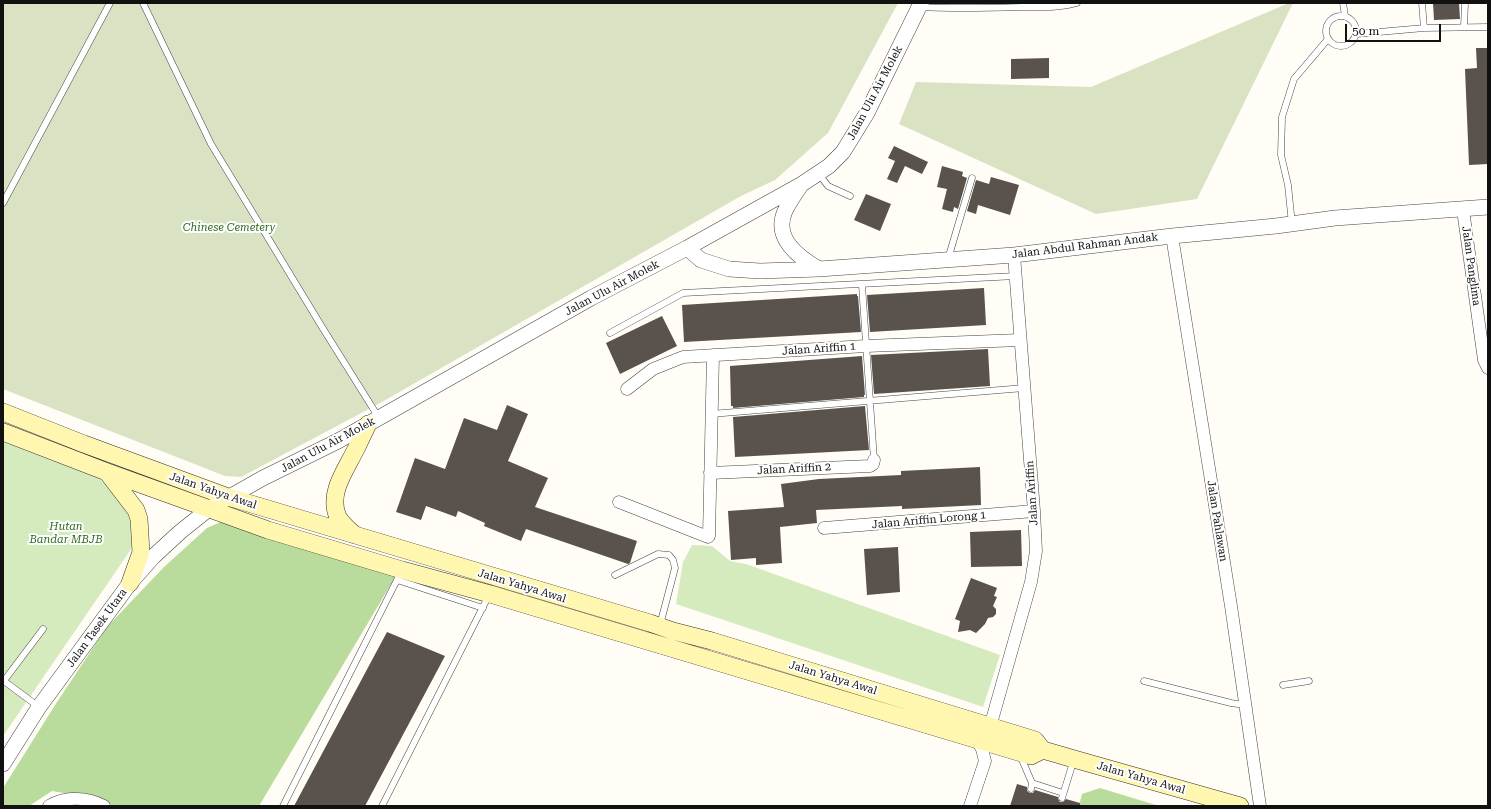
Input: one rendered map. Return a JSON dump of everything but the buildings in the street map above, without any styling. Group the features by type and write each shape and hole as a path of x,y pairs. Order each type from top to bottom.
{"main road":[{"name":"Jalan Yahya Awal","path":"3,412 84,444 228,497 1035,740 1043,750 1074,760 1240,806"},
{"path":"356,536 342,524 338,517 335,507 336,494 338,483 374,421"},
{"name":"Jalan Yahya Awal","path":"3,432 107,472 268,530 485,605 1031,756 1043,750"},
{"path":"107,472 136,510 139,519 141,552 130,583"}],"street":[{"name":"Jalan Ulu Air Molek","path":"210,508 228,497 374,421 590,298 687,248 802,184 829,166 843,152 866,113 920,5"},
{"path":"802,184 784,211 781,224 786,241 793,251 804,261 819,269"},
{"name":"Jalan Abdul Rahman Andak","path":"687,248 701,260 729,269 760,271 819,269 1014,255 1357,216 1463,210 1488,207"},
{"name":"Jalan Panglima","path":"1463,210 1484,360 1488,368"},
{"name":"Jalan Pahlawan","path":"1172,236 1231,606 1260,806"},
{"name":"Jalan Ariffin","path":"990,727 1031,582 1036,551 1014,255"},
{"name":"Jalan Ariffin 1","path":"627,389 653,369 683,357 866,346 1020,340"},
{"path":"619,502 708,537 710,534 713,355"},
{"name":"Jalan Ariffin 2","path":"710,473 870,466 873,464 874,460"},
{"name":"Jalan Tasek Utara","path":"3,764 39,707 130,583 154,556 180,532 210,508"},
{"name":"Jalan Ariffin Lorong 1","path":"824,528 1034,511"},
{"path":"970,806 985,761 982,749 976,740"},
{"path":"985,761 995,754 1014,751"},
{"path":"49,806 69,799 81,799 104,806"}],"lane":[{"path":"3,203 110,3"},
{"path":"143,3 211,144 322,327 374,421"},
{"path":"920,5 950,9 1036,7 1071,5 1077,3"},
{"path":"1344,3 1345,16"},
{"path":"1422,3 1424,28"},
{"path":"1464,27 1465,3"},
{"path":"1338,16 1345,16 1351,19 1356,26 1356,34 1354,40 1350,44 1337,46 1328,39 1326,32 1327,25 1332,19 1338,16"},
{"path":"1356,34 1424,28 1488,27"},
{"path":"1292,224 1288,185 1281,155 1282,117 1294,79 1328,39"},
{"path":"818,173 828,186 850,196"},
{"path":"948,259 972,178"},
{"path":"610,333 683,293 1016,276"},
{"path":"862,285 874,460"},
{"path":"712,414 1024,388"},
{"path":"615,575 658,554 669,555 673,560 675,568 659,626"},
{"path":"283,806 399,575"},
{"path":"382,806 485,605"},
{"path":"39,707 4,682 43,629"},
{"path":"1144,681 1231,703 1245,705"},
{"path":"1283,685 1308,681"},
{"path":"1014,751 1032,786 1062,796 1074,760"}],"green space":[{"name":"Chinese Cemetery","path":"3,3 898,3 828,133 775,180 741,196 382,402 241,477 225,476 3,389"},
{"path":"1289,3 1293,3 1197,199 1096,214 899,124 916,82 1091,87"},
{"name":"Hutan Bandar MBJB","path":"3,438 97,477 127,500 134,545 3,736"},
{"path":"225,520 397,574 259,806 114,806 102,800 52,791 29,806 3,806 3,788 57,702 107,627 164,567 207,528"},
{"path":"692,545 712,546 730,561 746,564 1000,655 983,707 676,604 683,562"},
{"path":"1100,788 1159,806 1079,806 1082,794"}]}
